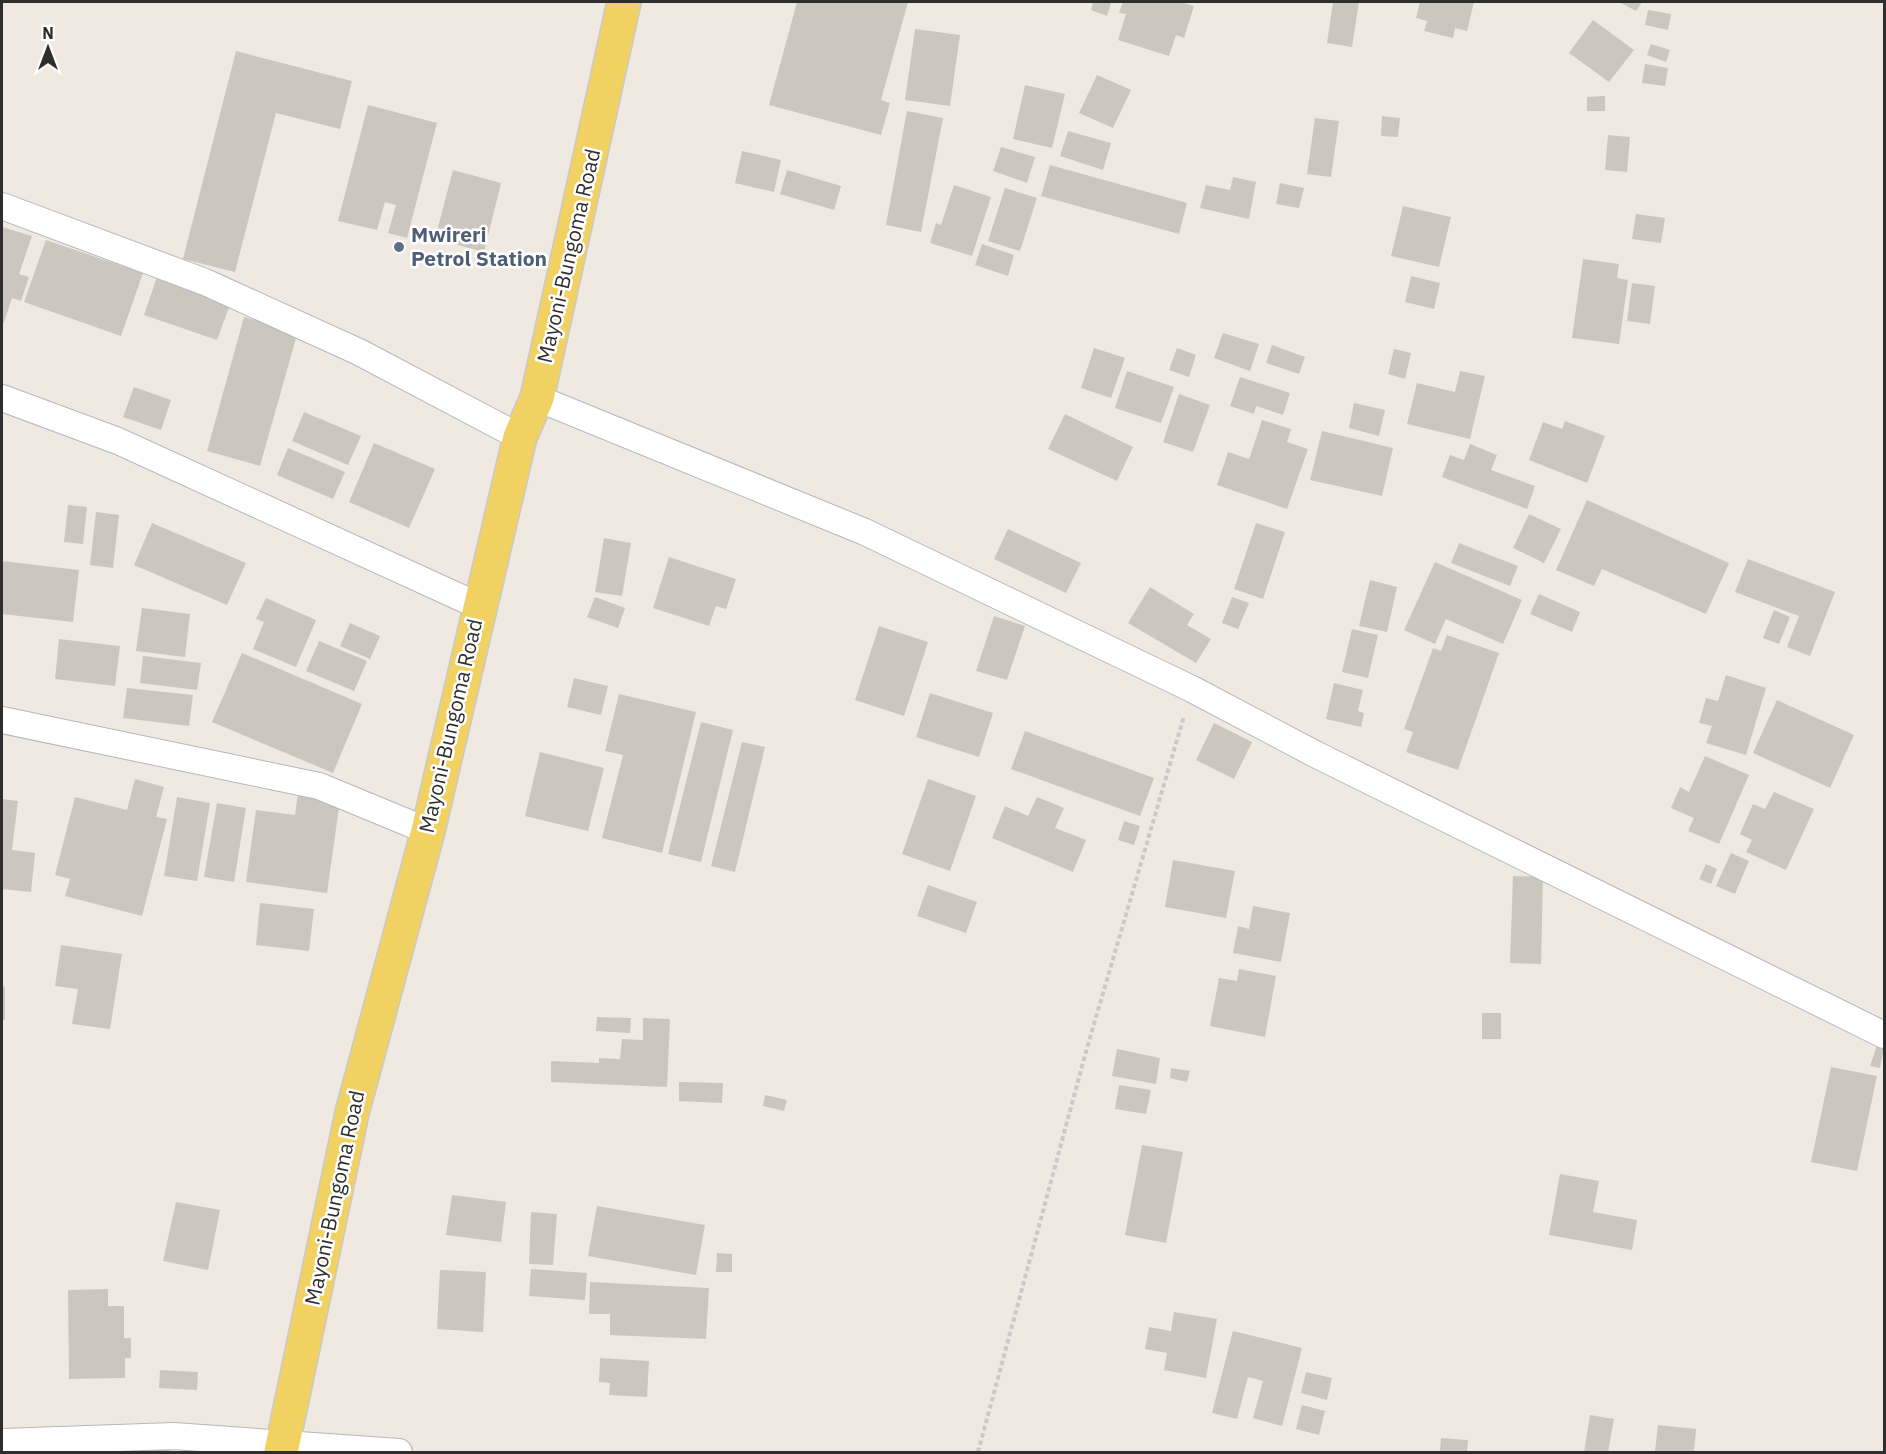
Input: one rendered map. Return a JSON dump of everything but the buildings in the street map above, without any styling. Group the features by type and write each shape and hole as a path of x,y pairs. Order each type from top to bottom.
{"main road":[{"name":"Mayoni-Bungoma Road","path":"282,1448 352,1113 428,831 520,437 537,398 624,2"}],"street":[{"path":"2,206 205,282 359,352 520,437"},
{"path":"2,398 118,441 479,606"},
{"path":"537,398 865,532 1192,689 1315,754 1884,1035"},
{"path":"2,720 319,786 428,831"},
{"path":"2,1442 174,1436 282,1448 399,1452"}],"path":[{"path":"978,1452 1087,1048 1192,689"}],"place":[{"name":"Mwireri Petrol Station","path":"399,247"}]}
